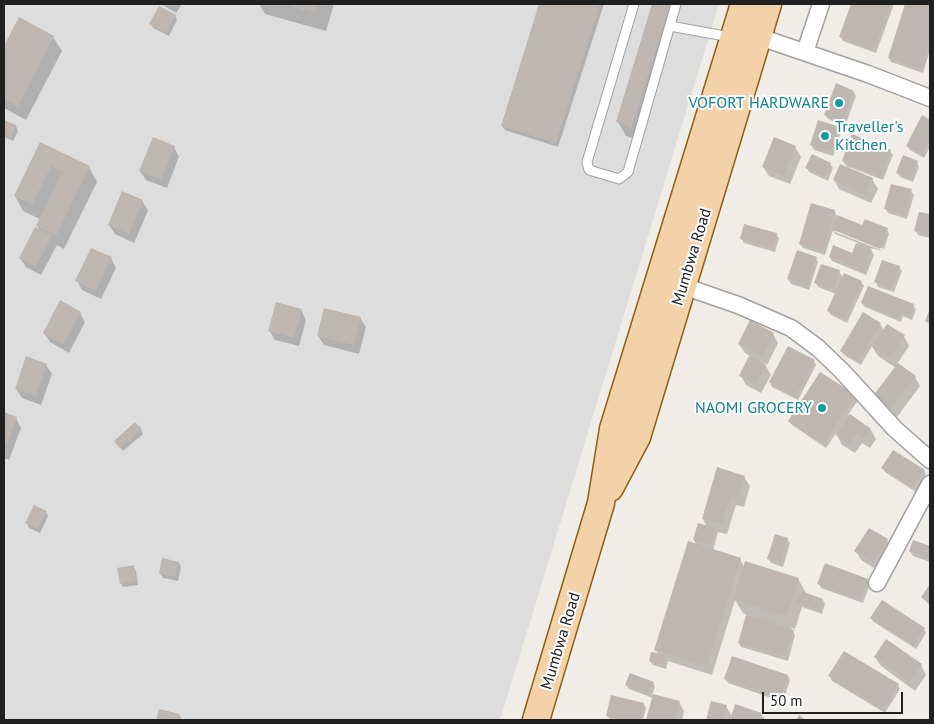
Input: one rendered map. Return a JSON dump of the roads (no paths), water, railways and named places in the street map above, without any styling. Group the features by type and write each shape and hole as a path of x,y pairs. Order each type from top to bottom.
{"main road":[{"name":"Mumbwa Road","path":"601,504 637,438 684,286 746,17"},
{"name":"Mumbwa Road","path":"536,720 601,504 613,429 746,17"}],"street":[{"path":"806,52 821,4"},
{"path":"746,17 806,52 930,98"},
{"path":"684,286 738,305 791,328 818,348 842,371 895,429 930,458"},
{"path":"877,583 930,484"}],"lane":[{"path":"634,4 587,162 589,170 619,179 628,172 676,4"},
{"path":"670,26 746,17"}],"place":[{"name":"VOFORT HARDWARE","path":"839,103"},
{"name":"Traveller's Kitchen","path":"825,136"},
{"name":"NAOMI GROCERY","path":"822,408"}]}
